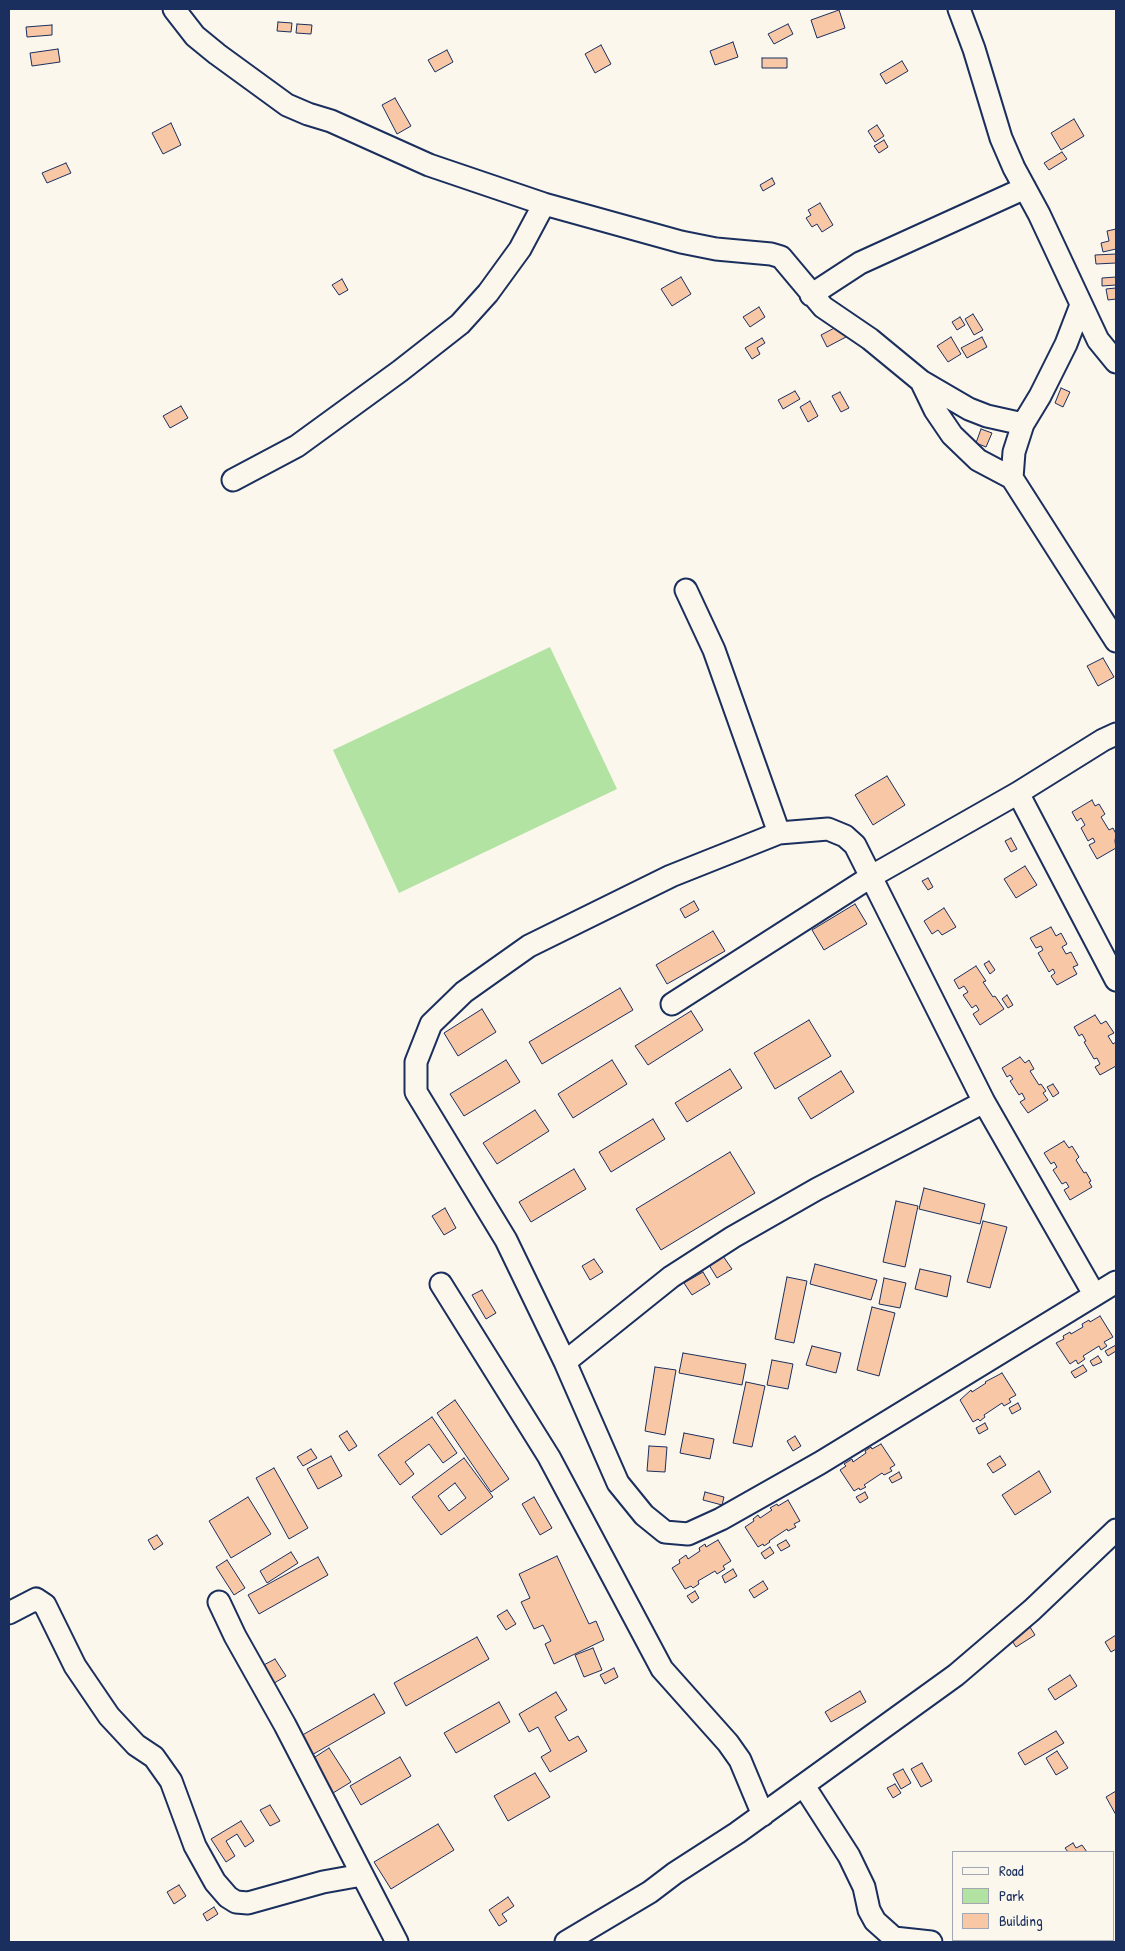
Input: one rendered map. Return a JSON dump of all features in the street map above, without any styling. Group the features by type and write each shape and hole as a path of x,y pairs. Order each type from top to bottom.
{"street":[{"path":"174,9 195,36 287,105 331,121 429,165 544,204 681,242 716,249 771,254 781,258 823,307 870,339 921,381 969,409 987,416 1023,424"},
{"path":"959,9 974,49 1001,138 1014,168 1043,221 1098,340 1116,362"},
{"path":"811,295 860,263 1025,188"},
{"path":"233,480 296,446 400,371 460,324 488,293 520,249 544,204"},
{"path":"1012,478 1014,452 1023,424 1040,396 1066,344 1081,305"},
{"path":"921,381 935,410 952,435 978,460 1012,478 1116,641"},
{"path":"686,590 714,650 779,833"},
{"path":"672,1004 872,876 1018,793 1102,740 1116,734"},
{"path":"1018,793 1116,980"},
{"path":"1094,1294 984,1102 872,876 854,845 844,836 828,829 779,833 671,876 529,946 464,992 431,1024 416,1062 416,1092 506,1240 565,1362 618,1483 644,1515 665,1532 688,1534 721,1519 820,1463 1116,1282"},
{"path":"565,1362 671,1277 733,1237 817,1189 984,1102"},
{"path":"441,1284 549,1457 662,1668 728,1743 740,1760 763,1814"},
{"path":"566,1942 650,1892 804,1786 956,1675 1032,1610 1116,1530"},
{"path":"9,1613 36,1599 45,1605 75,1666 109,1716 136,1745 154,1757 171,1780 195,1846 215,1882 228,1897 236,1902 248,1903 332,1880 362,1874"},
{"path":"219,1602 235,1636 285,1725 396,1942"},
{"path":"804,1786 849,1856 864,1887 869,1910 875,1921 894,1938 930,1942"}],"green space":[{"path":"550,647 617,789 399,893 333,750"}],"building":[{"path":"839,10 845,28 817,38 811,20"},
{"path":"278,22 292,23 291,32 277,31"},
{"path":"297,24 312,25 311,34 296,33"},
{"path":"788,24 793,34 774,44 768,34"},
{"path":"52,25 52,35 27,37 26,27"},
{"path":"733,42 738,57 715,65 710,51"},
{"path":"601,45 611,64 595,73 585,54"},
{"path":"58,49 60,62 32,66 30,53"},
{"path":"447,50 453,62 435,72 428,60"},
{"path":"762,58 787,58 787,68 762,68"},
{"path":"902,61 908,71 886,84 880,74"},
{"path":"395,98 411,126 397,134 382,105"},
{"path":"1074,119 1084,136 1061,150 1051,133"},
{"path":"171,123 181,145 163,154 152,133"},
{"path":"877,125 884,136 875,142 868,131"},
{"path":"884,140 888,147 879,153 874,146"},
{"path":"1062,152 1067,159 1049,170 1044,163"},
{"path":"66,163 71,173 47,183 42,173"},
{"path":"772,178 775,184 763,191 760,185"},
{"path":"820,203 833,225 822,232 817,224 812,227 806,218 811,215 808,210"},
{"path":"1116,229 1116,249 1103,252 1101,243 1109,241 1107,231"},
{"path":"1116,254 1116,263 1096,264 1095,255"},
{"path":"681,277 691,294 672,306 661,289"},
{"path":"1116,277 1116,285 1102,286 1102,278"},
{"path":"342,279 348,290 339,295 332,285"},
{"path":"1116,288 1116,299 1108,300 1106,289"},
{"path":"759,307 765,317 750,327 743,317"},
{"path":"973,314 983,330 974,335 965,319"},
{"path":"960,317 965,325 957,330 952,322"},
{"path":"840,325 846,337 827,347 821,335"},
{"path":"951,337 961,354 948,362 937,346"},
{"path":"982,337 987,347 967,358 961,348"},
{"path":"762,338 765,343 757,348 760,354 752,359 745,348"},
{"path":"1061,388 1070,392 1063,407 1055,403"},
{"path":"795,391 800,399 783,409 778,400"},
{"path":"840,392 849,408 841,412 832,396"},
{"path":"810,401 818,416 808,422 800,407"},
{"path":"181,406 188,418 170,428 163,416"},
{"path":"981,429 992,433 986,447 976,443"},
{"path":"1103,658 1114,677 1098,686 1087,666"},
{"path":"887,776 905,805 873,825 855,795"},
{"path":"1092,800 1095,806 1099,804 1105,814 1101,817 1109,830 1113,828 1116,834 1116,848 1097,859 1089,845 1095,842 1093,838 1088,841 1081,828 1085,825 1081,818 1077,821 1072,812"},
{"path":"1011,838 1017,849 1011,852 1005,841"},
{"path":"1025,866 1037,885 1016,898 1004,879"},
{"path":"928,878 933,887 928,890 922,881"},
{"path":"694,901 699,910 685,918 680,909"},
{"path":"855,904 867,924 824,950 812,930"},
{"path":"944,908 956,927 942,935 938,930 932,934 924,921"},
{"path":"1051,927 1056,936 1061,933 1067,944 1062,947 1066,954 1071,952 1078,965 1073,967 1077,974 1057,985 1051,976 1055,973 1053,969 1049,972 1038,953 1043,950 1041,946 1036,948 1030,938"},
{"path":"713,931 725,951 667,984 656,965"},
{"path":"989,961 995,970 990,974 984,964"},
{"path":"976,966 986,981 983,982 1004,1009 980,1025 973,1014 979,1010 976,1005 972,1008 963,995 968,992 964,986 959,989 954,980"},
{"path":"620,988 633,1010 542,1064 529,1042"},
{"path":"1007,995 1013,1005 1008,1008 1002,999"},
{"path":"482,1009 496,1032 458,1056 444,1033"},
{"path":"691,1011 703,1030 648,1065 635,1046"},
{"path":"1095,1015 1101,1024 1106,1021 1114,1033 1108,1036 1113,1044 1116,1042 1116,1066 1100,1075 1095,1067 1100,1064 1097,1058 1094,1059 1084,1042 1086,1041 1082,1034 1079,1036 1074,1027"},
{"path":"809,1020 831,1056 775,1089 754,1053"},
{"path":"1020,1057 1025,1063 1029,1060 1034,1069 1030,1071 1039,1085 1041,1084 1046,1091 1043,1093 1048,1100 1028,1113 1020,1102 1025,1099 1022,1093 1019,1095 1010,1081 1013,1079 1010,1075 1007,1077 1002,1068"},
{"path":"506,1060 520,1082 464,1116 450,1094"},
{"path":"612,1060 627,1084 573,1118 558,1094"},
{"path":"730,1069 742,1088 687,1122 675,1103"},
{"path":"841,1071 854,1092 811,1119 798,1098"},
{"path":"1053,1084 1059,1093 1053,1097 1047,1087"},
{"path":"535,1110 549,1131 497,1164 483,1143"},
{"path":"653,1119 665,1139 611,1172 599,1152"},
{"path":"1064,1141 1069,1148 1072,1146 1079,1157 1076,1160 1084,1173 1086,1172 1092,1187 1070,1200 1064,1190 1069,1187 1066,1182 1062,1184 1053,1170 1057,1167 1054,1162 1051,1164 1044,1153"},
{"path":"730,1152 755,1193 661,1250 636,1209"},
{"path":"574,1169 586,1189 531,1222 519,1202"},
{"path":"924,1188 985,1204 980,1224 919,1209"},
{"path":"896,1201 918,1206 905,1267 883,1262"},
{"path":"445,1208 456,1228 444,1235 432,1216"},
{"path":"983,1221 1007,1227 990,1288 967,1282"},
{"path":"723,1256 732,1269 717,1278 709,1265"},
{"path":"594,1259 603,1272 590,1280 582,1266"},
{"path":"815,1264 877,1280 871,1300 810,1284"},
{"path":"920,1269 951,1276 947,1297 915,1289"},
{"path":"703,1272 710,1284 692,1295 684,1283"},
{"path":"787,1277 807,1281 794,1343 775,1339"},
{"path":"884,1278 906,1283 900,1308 879,1304"},
{"path":"482,1290 496,1313 486,1319 472,1295"},
{"path":"872,1307 895,1313 879,1376 857,1370"},
{"path":"1100,1316 1113,1337 1104,1342 1107,1346 1101,1350 1099,1346 1083,1356 1085,1359 1078,1364 1076,1360 1070,1364 1056,1343 1064,1339 1063,1336 1083,1327 1082,1324"},
{"path":"1116,1345 1116,1351 1108,1356 1105,1351"},
{"path":"812,1346 841,1353 836,1373 806,1365"},
{"path":"683,1353 746,1364 742,1385 679,1373"},
{"path":"1098,1356 1102,1362 1093,1366 1090,1361"},
{"path":"772,1360 793,1364 788,1389 767,1385"},
{"path":"1083,1365 1087,1371 1075,1378 1071,1372"},
{"path":"655,1367 676,1370 665,1435 645,1431"},
{"path":"1002,1373 1016,1395 1009,1399 1011,1402 1004,1406 1002,1403 984,1415 985,1417 980,1421 978,1419 973,1422 960,1400 971,1390 972,1392"},
{"path":"746,1382 765,1386 752,1447 733,1443"},
{"path":"455,1400 509,1479 491,1492 437,1413"},
{"path":"1018,1403 1021,1409 1012,1414 1009,1408"},
{"path":"432,1417 457,1453 443,1463 429,1444 405,1462 414,1474 400,1485 378,1455"},
{"path":"985,1423 988,1429 979,1434 976,1428"},
{"path":"347,1431 357,1446 349,1451 339,1436"},
{"path":"684,1433 714,1439 710,1459 680,1453"},
{"path":"795,1436 801,1446 793,1451 787,1441"},
{"path":"881,1444 895,1465 890,1468 892,1471 884,1475 882,1473 864,1485 866,1487 854,1491 840,1470 846,1466 844,1464 852,1459 853,1462 871,1447 872,1449"},
{"path":"649,1446 667,1447 665,1472 647,1471"},
{"path":"311,1449 317,1458 303,1466 297,1457"},
{"path":"331,1456 342,1476 318,1489 307,1469"},
{"path":"1000,1456 1006,1465 993,1473 987,1464"},
{"path":"464,1458 493,1497 441,1535 412,1497","holes":["455,1483 466,1498 449,1511 438,1496"]},
{"path":"274,1468 308,1528 289,1539 256,1478"},
{"path":"1039,1471 1051,1492 1015,1515 1002,1495"},
{"path":"899,1472 902,1478 892,1483 889,1478"},
{"path":"705,1492 724,1497 722,1505 703,1500"},
{"path":"865,1492 868,1498 860,1503 856,1497"},
{"path":"248,1497 271,1534 231,1558 209,1521"},
{"path":"534,1497 552,1528 540,1535 522,1504"},
{"path":"788,1500 800,1521 794,1524 796,1527 788,1531 787,1529 764,1546 763,1544 758,1547 745,1527 754,1521 753,1519 758,1515 760,1518 772,1510 770,1508"},
{"path":"157,1535 163,1544 154,1550 148,1540"},
{"path":"718,1540 731,1561 723,1566 725,1569 717,1574 715,1571 698,1581 699,1584 693,1588 691,1586 685,1589 672,1568 680,1563 679,1560 686,1555 688,1559 700,1551 699,1548 705,1544 706,1547"},
{"path":"786,1540 790,1546 781,1551 777,1545"},
{"path":"770,1547 774,1553 765,1559 761,1553"},
{"path":"291,1552 298,1563 267,1583 260,1571"},
{"path":"557,1556 589,1624 596,1621 604,1640 554,1664 545,1644 551,1641 543,1625 534,1629 521,1602 530,1598 519,1574"},
{"path":"318,1557 328,1575 259,1614 248,1595"},
{"path":"227,1560 245,1588 234,1595 216,1567"},
{"path":"733,1569 737,1576 725,1583 722,1576"},
{"path":"763,1581 768,1589 754,1598 749,1590"},
{"path":"695,1591 699,1598 692,1603 687,1596"},
{"path":"507,1610 516,1624 506,1630 497,1616"},
{"path":"1030,1627 1035,1635 1016,1647 1011,1639"},
{"path":"1116,1635 1116,1649 1111,1652 1105,1642"},
{"path":"477,1637 489,1659 406,1706 394,1683"},
{"path":"593,1648 602,1670 584,1677 575,1655"},
{"path":"275,1659 286,1676 271,1685 260,1667"},
{"path":"614,1668 618,1677 605,1684 600,1675"},
{"path":"1070,1675 1077,1686 1055,1700 1048,1689"},
{"path":"860,1691 866,1702 831,1722 825,1712"},
{"path":"556,1692 567,1710 555,1717 569,1741 578,1736 587,1751 550,1772 541,1757 551,1751 538,1727 529,1732 519,1714"},
{"path":"374,1694 385,1713 310,1756 299,1737"},
{"path":"499,1702 510,1722 456,1753 444,1733"},
{"path":"1056,1731 1064,1743 1025,1765 1018,1753"},
{"path":"329,1748 351,1782 333,1793 312,1759"},
{"path":"1057,1751 1068,1768 1056,1775 1046,1758"},
{"path":"400,1757 411,1776 361,1805 350,1786"},
{"path":"922,1763 932,1781 921,1787 911,1769"},
{"path":"903,1769 911,1783 901,1789 893,1774"},
{"path":"535,1773 550,1797 508,1821 494,1796"},
{"path":"895,1784 901,1793 893,1798 887,1788"},
{"path":"1116,1791 1116,1815 1106,1797"},
{"path":"270,1805 280,1821 270,1826 260,1810"},
{"path":"241,1821 254,1841 245,1847 237,1834 226,1841 235,1856 226,1862 211,1839"},
{"path":"438,1824 454,1850 391,1889 374,1862"},
{"path":"1073,1843 1076,1848 1082,1845 1086,1851 1067,1851 1065,1848"},
{"path":"179,1885 186,1896 174,1904 167,1892"},
{"path":"508,1897 514,1906 502,1914 507,1921 499,1926 489,1910"},
{"path":"214,1907 218,1914 207,1921 203,1914"}]}
